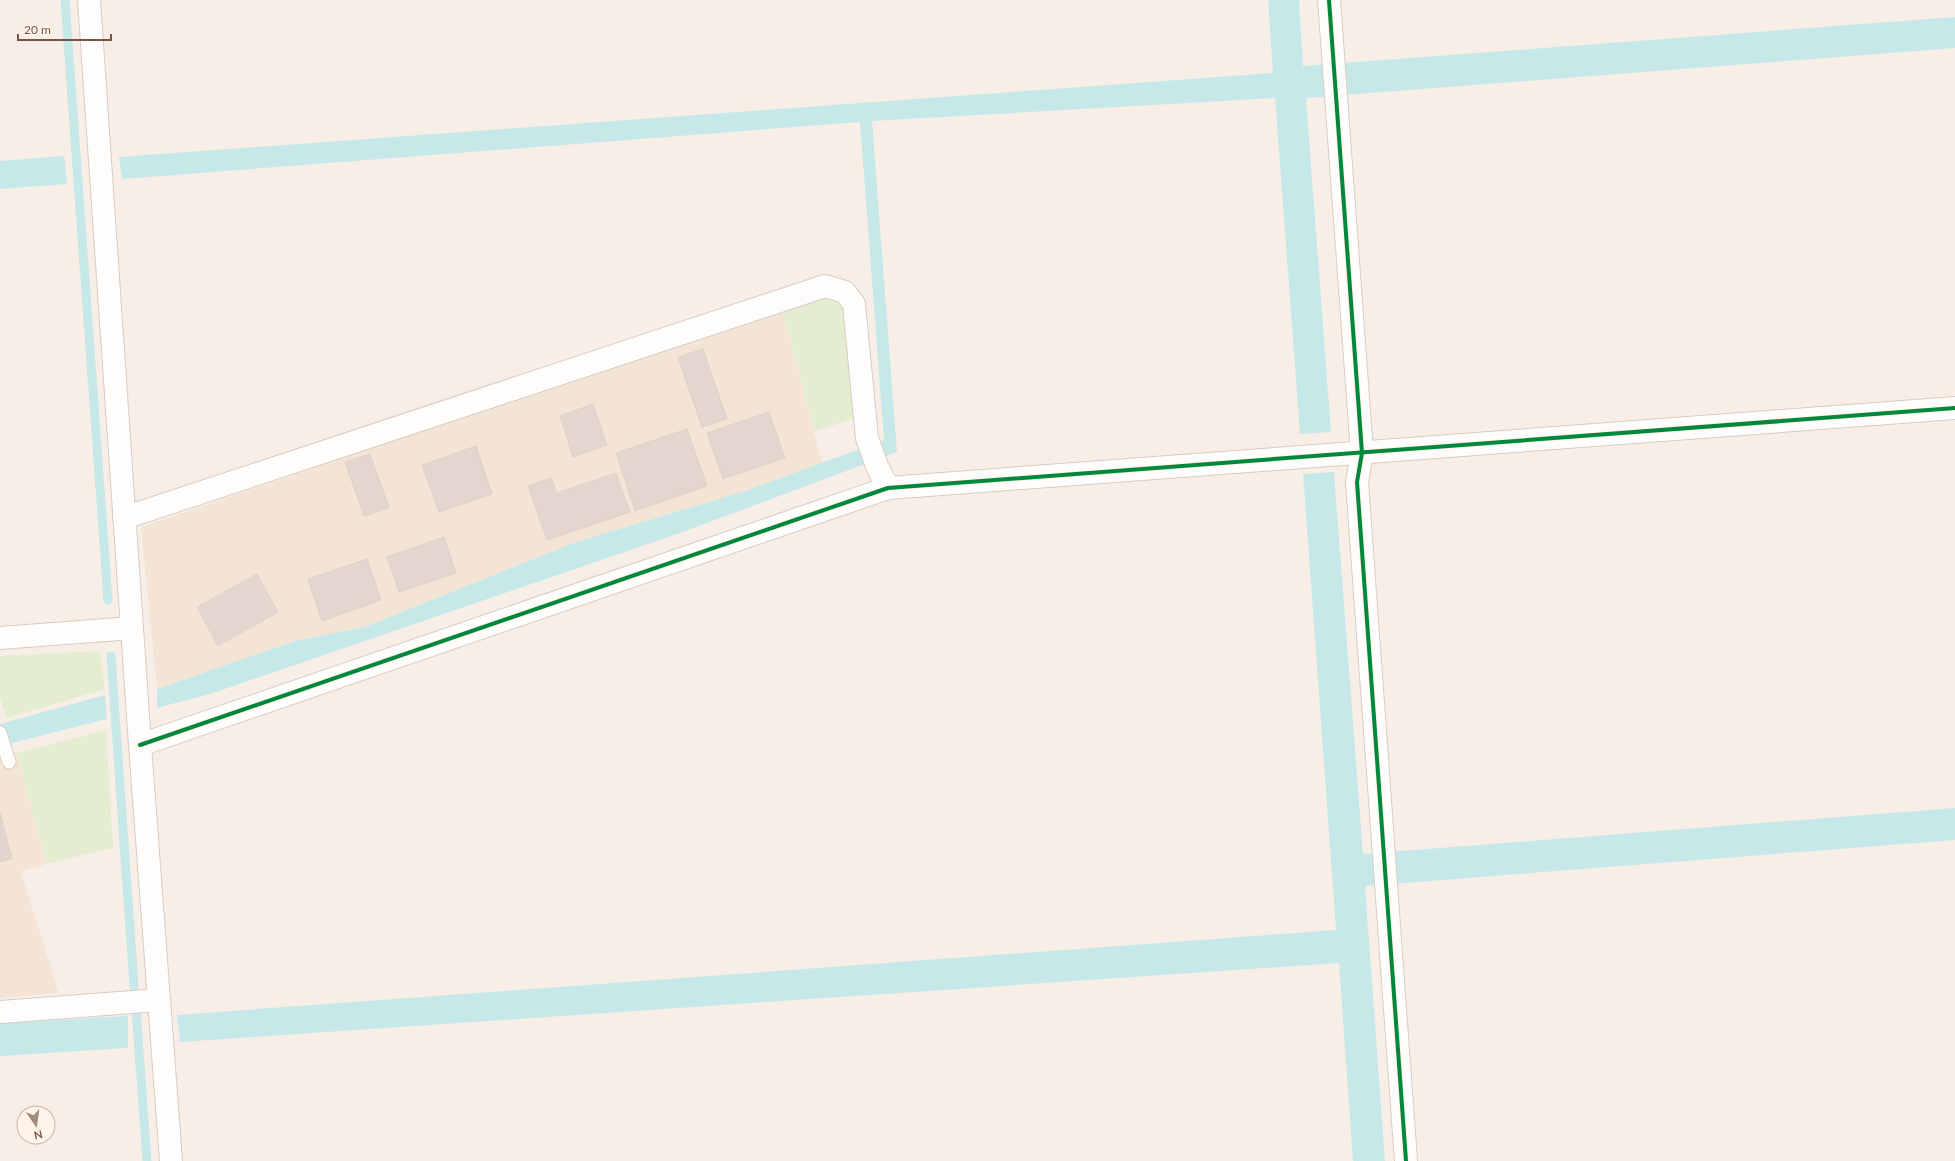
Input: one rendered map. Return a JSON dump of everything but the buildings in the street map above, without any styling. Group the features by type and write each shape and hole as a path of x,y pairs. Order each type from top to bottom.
{"street":[{"path":"89,0 140,745 171,1161"},
{"path":"1329,0 1362,453 1357,482 1406,1161"},
{"path":"124,518 825,286 845,292 854,304 868,438 877,466 888,488"},
{"path":"140,745 888,488 1955,408"},
{"path":"0,638 132,628"},
{"path":"0,1012 159,1000"}],"lane":[{"path":"0,733 9,762"}],"shaded area":[{"path":"782,308 822,463 742,492 573,543 365,627 295,641 157,689 141,527"},
{"path":"0,750 17,753 46,864 21,872 59,993 0,998"}],"green space":[{"path":"821,293 846,305 856,418 814,432 782,308"},
{"path":"100,651 105,689 7,718 0,699 0,656"},
{"path":"106,730 113,848 46,864 17,753"}],"water":[{"path":"1268,0 1299,0 1303,66 1955,17 1955,48 1306,98 1331,432 1300,434 1275,98 872,121 897,452 680,533 213,693 157,708 157,689 295,641 365,627 573,543 742,492 884,440 860,122 122,179 119,157 1273,73"},
{"path":"64,156 67,184 0,189 0,161"},
{"path":"1334,472 1363,854 1955,808 1955,840 1365,886 1385,1161 1353,1161 1339,963 180,1042 177,1015 1336,930 1303,474"},
{"path":"105,695 107,719 0,746 0,724"},
{"path":"128,1016 128,1048 0,1056 0,1023"}],"waterway":[{"path":"65,0 108,600"},
{"path":"111,656 134,987"},
{"path":"136,1010 147,1161"}],"cycle path":[{"path":"1329,0 1362,453 1357,482 1406,1161"},
{"path":"140,745 888,488 1955,408"}]}
